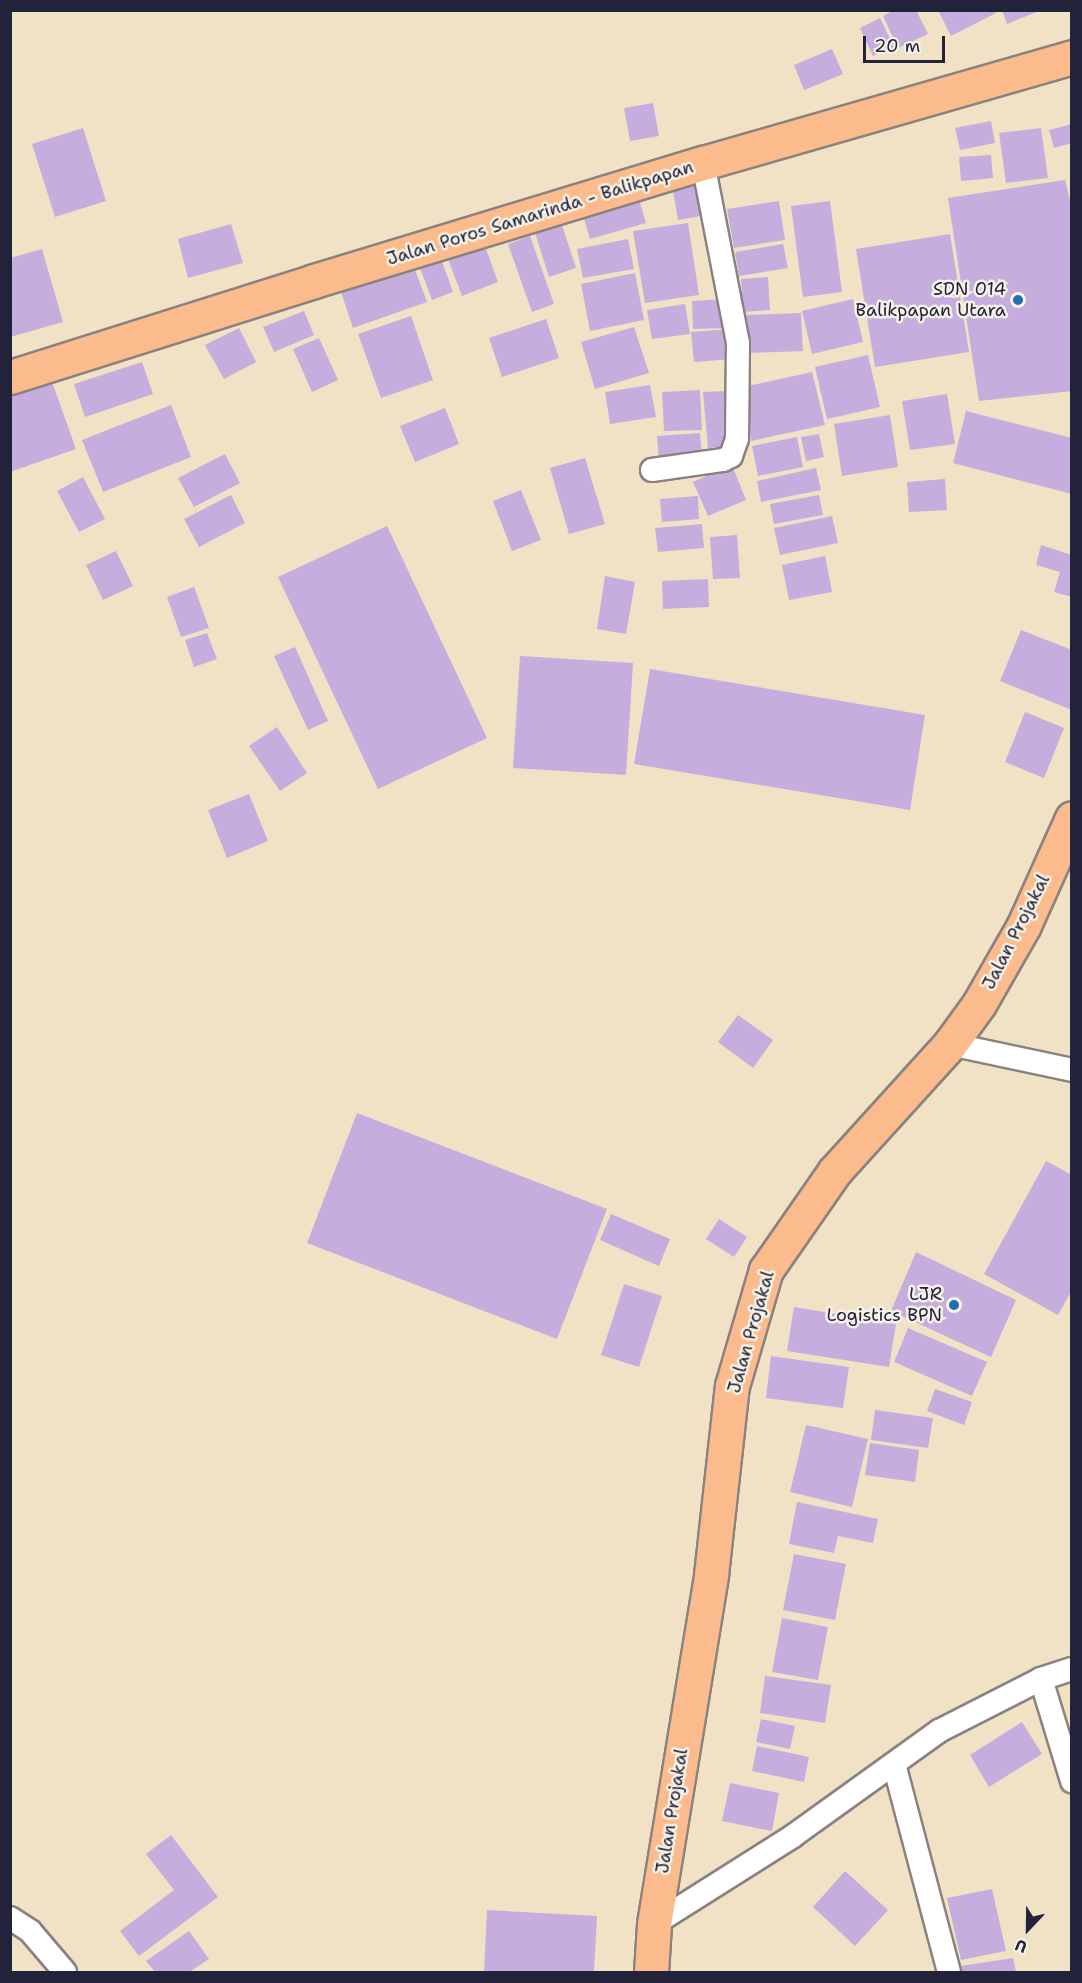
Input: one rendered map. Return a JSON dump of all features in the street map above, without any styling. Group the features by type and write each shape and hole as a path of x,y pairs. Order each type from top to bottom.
{"main road":[{"name":"Jalan Poros Samarinda - Balikpapan","path":"10,377 302,284 703,163 1071,57"},
{"name":"Jalan Projakal","path":"651,1972 654,1924 711,1575 732,1386 766,1270 834,1172 950,1044 979,1004 1024,925 1071,818"}],"street":[{"path":"652,470 723,460 731,456 737,439 738,343 703,163"},
{"path":"950,1044 1071,1070"},
{"path":"654,1924 793,1836 939,1731 1041,1679 1071,1669"},
{"path":"1041,1679 1071,1781"},
{"path":"894,1764 949,1972"},
{"path":"10,1918 30,1931 65,1972"}],"building":[{"path":"894,10 916,10 928,34 898,48 883,16"},
{"path":"938,10 994,10 996,13 951,36"},
{"path":"1002,10 1039,10 1039,11 1007,24"},
{"path":"880,18 894,47 873,56 860,28"},
{"path":"832,49 843,74 804,90 794,65"},
{"path":"653,103 659,136 630,141 624,108"},
{"path":"991,121 995,143 960,150 955,128"},
{"path":"1072,124 1072,143 1054,148 1049,130"},
{"path":"83,128 106,201 55,217 32,144"},
{"path":"1041,128 1048,178 1006,183 999,133"},
{"path":"991,155 993,178 961,181 959,157"},
{"name":"SDN 014 Balikpapan Utara","path":"1065,180 1072,209 1072,391 979,401 948,198"},
{"path":"696,181 701,216 678,220 672,185"},
{"path":"638,196 646,223 590,239 582,212"},
{"path":"779,201 785,240 734,248 727,209"},
{"path":"830,201 842,292 803,297 791,206"},
{"path":"688,223 699,295 645,303 633,231"},
{"path":"231,224 243,263 188,278 178,239"},
{"path":"562,225 576,268 549,277 535,233"},
{"path":"950,234 969,352 875,367 856,249"},
{"path":"530,236 554,304 532,312 508,244"},
{"path":"628,239 634,269 583,278 577,249"},
{"path":"783,244 788,268 739,276 735,252"},
{"path":"485,246 498,282 462,296 448,259"},
{"path":"42,249 63,322 10,337 10,258"},
{"path":"439,253 453,292 432,300 417,260"},
{"path":"414,267 427,302 353,328 341,292"},
{"path":"635,273 644,320 590,331 581,284"},
{"path":"768,277 770,310 743,312 741,279"},
{"path":"725,299 727,328 693,329 692,301"},
{"path":"853,299 863,342 812,354 802,311"},
{"path":"685,304 690,334 652,339 647,310"},
{"path":"304,311 314,335 274,352 263,327"},
{"path":"801,313 803,351 748,353 746,315"},
{"path":"411,316 433,380 381,398 358,334"},
{"path":"546,319 559,358 502,377 489,338"},
{"path":"634,327 649,373 595,389 581,342"},
{"path":"239,328 256,362 224,379 205,345"},
{"path":"729,329 732,359 694,362 691,332"},
{"path":"319,338 338,380 312,392 293,349"},
{"path":"868,355 880,407 827,419 815,367"},
{"path":"142,362 153,394 85,417 74,384"},
{"path":"812,372 825,425 751,441 739,388"},
{"path":"52,382 76,449 10,472 10,397"},
{"path":"650,385 656,417 610,424 605,392"},
{"path":"700,390 702,430 664,431 662,392"},
{"path":"726,391 730,446 708,448 703,392"},
{"path":"947,394 955,444 910,450 902,401"},
{"path":"171,405 191,457 103,492 82,440"},
{"path":"445,408 459,444 415,462 400,426"},
{"path":"966,411 1072,438 1072,494 953,463"},
{"path":"890,415 898,467 842,476 834,424"},
{"path":"700,433 702,458 659,461 657,436"},
{"path":"819,434 824,457 806,461 801,437"},
{"path":"797,437 803,467 758,476 752,446"},
{"path":"225,454 240,483 194,507 178,478"},
{"path":"585,458 605,524 569,534 550,468"},
{"path":"732,465 746,500 708,516 693,482"},
{"path":"816,468 821,490 761,502 757,481"},
{"path":"83,477 105,519 79,532 57,491"},
{"path":"945,479 947,510 909,512 907,482"},
{"path":"521,490 541,540 512,551 493,501"},
{"path":"231,495 245,523 199,547 184,519"},
{"path":"819,495 823,515 774,524 770,504"},
{"path":"698,496 699,519 662,522 660,499"},
{"path":"832,516 838,543 780,555 774,528"},
{"path":"702,524 704,548 658,552 655,528"},
{"path":"387,526 487,738 378,789 278,577"},
{"path":"737,535 740,578 713,579 710,537"},
{"path":"1041,545 1072,555 1072,597 1054,592 1060,572 1036,565"},
{"path":"116,551 133,586 103,600 86,565"},
{"path":"825,556 832,592 789,600 782,565"},
{"path":"605,576 635,582 626,634 597,629"},
{"path":"708,579 709,607 663,609 662,581"},
{"path":"194,587 209,628 181,637 167,597"},
{"path":"1021,630 1072,650 1072,710 1000,681"},
{"path":"207,633 217,659 194,667 185,640"},
{"path":"295,647 328,721 308,730 274,656"},
{"path":"520,656 633,663 626,775 513,768"},
{"path":"650,669 925,715 910,810 634,764"},
{"path":"1025,712 1064,728 1044,778 1005,762"},
{"path":"277,727 307,773 280,791 249,746"},
{"path":"249,794 268,841 227,858 208,810"},
{"path":"738,1015 773,1040 753,1068 718,1042"},
{"path":"357,1113 607,1209 557,1339 307,1243"},
{"path":"1046,1161 1072,1175 1072,1290 1058,1315 984,1274"},
{"path":"611,1214 670,1239 659,1266 600,1240"},
{"path":"719,1219 747,1237 734,1257 706,1239"},
{"name":"LJR Logistics BPN","path":"916,1252 1016,1300 991,1357 891,1311"},
{"path":"624,1284 662,1296 639,1367 601,1355"},
{"path":"794,1307 896,1324 889,1367 787,1351"},
{"path":"908,1328 987,1362 972,1396 894,1362"},
{"path":"771,1356 849,1367 843,1408 766,1398"},
{"path":"935,1389 972,1402 964,1425 927,1411"},
{"path":"875,1410 933,1418 928,1448 871,1440"},
{"path":"806,1425 868,1439 852,1507 790,1492"},
{"path":"870,1443 919,1450 915,1482 865,1475"},
{"path":"797,1502 878,1519 873,1543 838,1536 834,1553 789,1544"},
{"path":"794,1554 846,1564 835,1620 783,1610"},
{"path":"782,1618 828,1627 818,1680 772,1672"},
{"path":"765,1676 831,1685 825,1723 760,1713"},
{"path":"761,1719 795,1726 790,1749 756,1742"},
{"path":"1022,1722 1042,1754 989,1787 970,1755"},
{"path":"757,1746 809,1757 804,1782 752,1771"},
{"path":"730,1783 779,1793 772,1831 722,1821"},
{"path":"171,1835 218,1897 139,1956 120,1931 174,1890 146,1854"},
{"path":"845,1871 888,1910 855,1946 813,1907"},
{"path":"992,1889 1006,1951 961,1960 947,1898"},
{"path":"487,1910 597,1916 594,1972 484,1972"},
{"path":"189,1931 209,1959 189,1972 155,1972 146,1961"},
{"path":"1013,1958 1016,1972 962,1972 961,1966"}],"place":[{"name":"SDN 014 Balikpapan Utara","path":"1018,300"},
{"name":"LJR Logistics BPN","path":"954,1305"}]}
